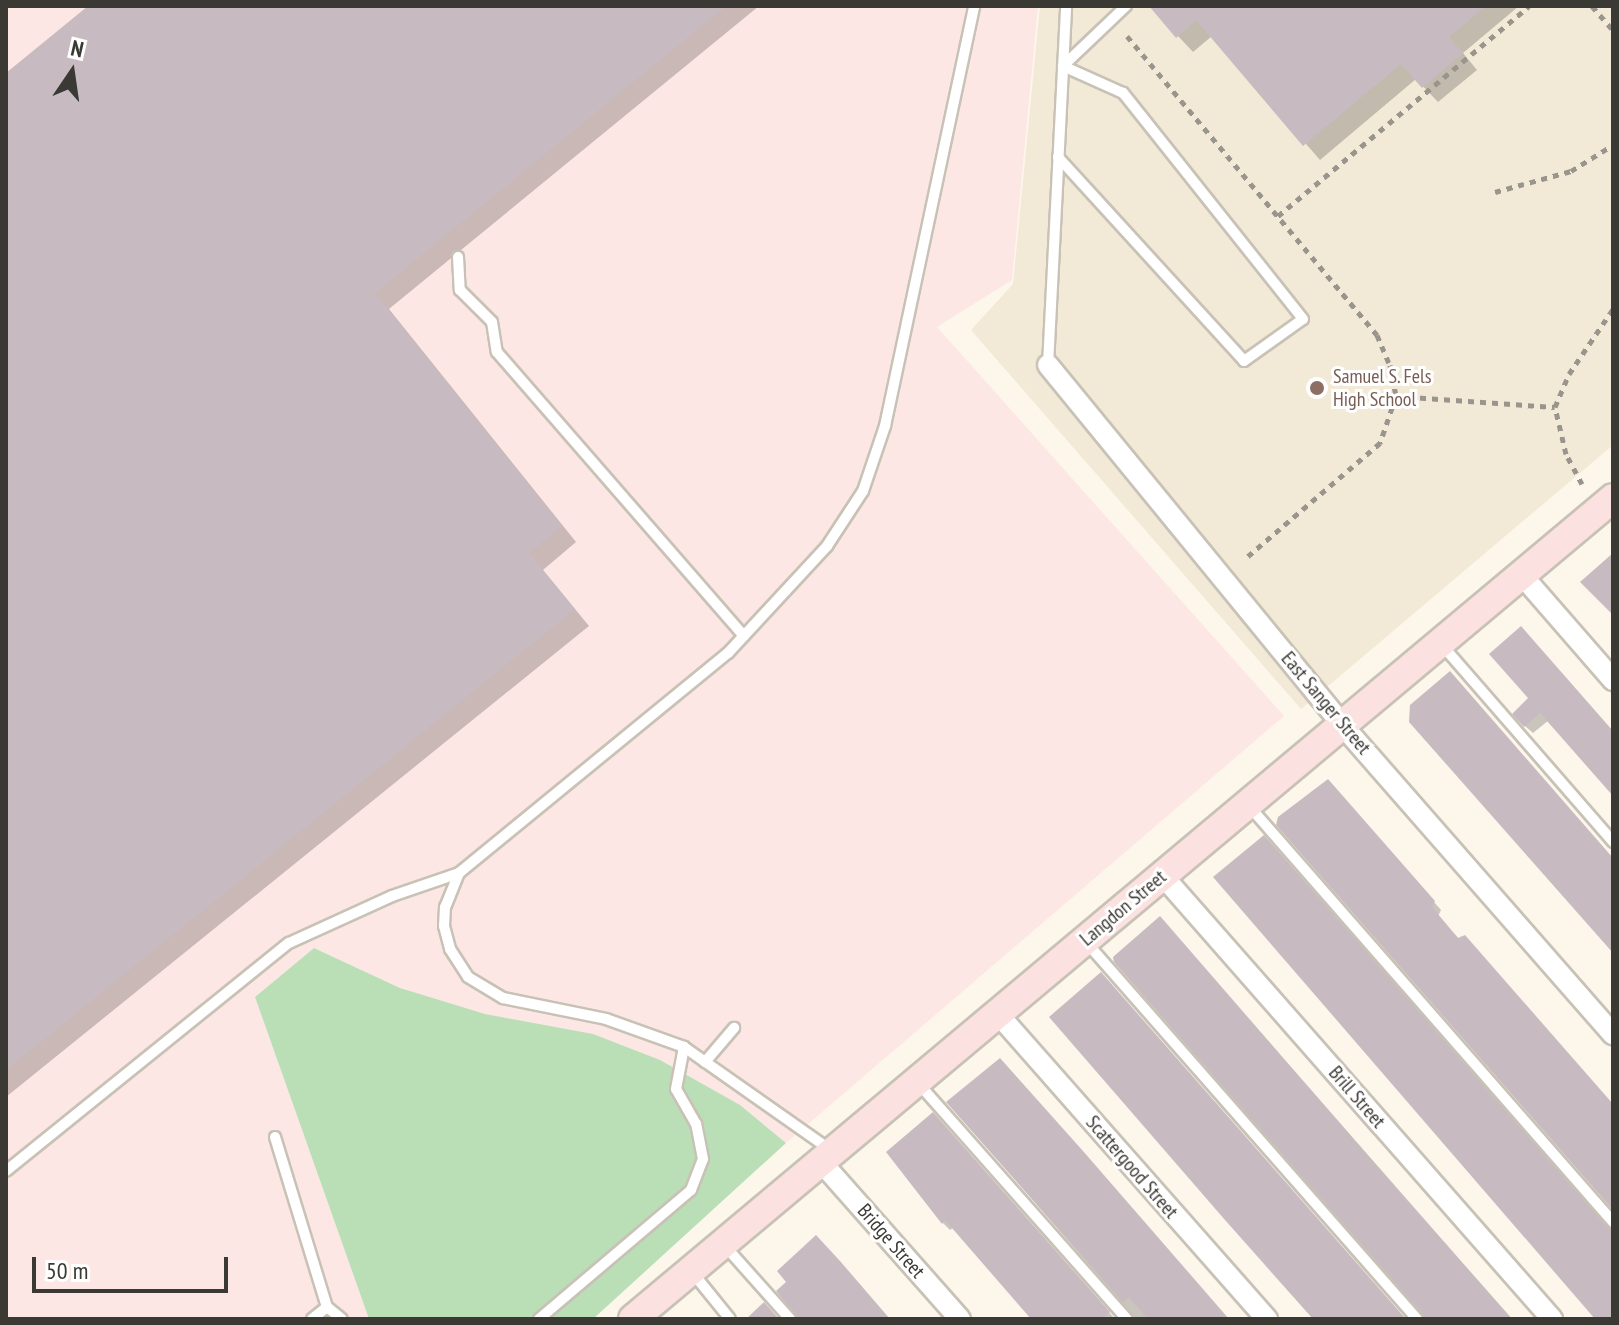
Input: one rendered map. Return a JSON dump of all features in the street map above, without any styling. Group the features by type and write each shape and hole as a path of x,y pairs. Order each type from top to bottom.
{"street":[{"name":"East Sanger Street","path":"1048,365 1343,726 1613,1034"},
{"name":"Langdon Street","path":"642,1316 691,1270 1084,940 1442,645 1520,573 1609,508"},
{"path":"1520,573 1613,680"},
{"name":"Brill Street","path":"1162,875 1552,1319"},
{"name":"Scattergood Street","path":"998,1014 1267,1319"},
{"name":"Bridge Street","path":"828,1158 960,1319"}],"lane":[{"path":"6,1171 289,943 392,896 459,873 744,636 827,546 863,491 885,426 974,6"},
{"path":"1048,365 1066,6"},
{"path":"1063,66 1126,6"},
{"path":"1058,157 1244,361 1303,319 1123,93 1063,66"},
{"path":"458,257 460,290 492,322 497,352 744,636"},
{"path":"1442,645 1613,842"},
{"path":"1247,805 1613,1222"},
{"path":"459,873 445,907 444,926 450,949 468,977 503,998 606,1019 684,1047 828,1158"},
{"path":"1084,940 1417,1319"},
{"path":"705,1062 734,1028"},
{"path":"539,1319 691,1190 703,1159 696,1124 676,1089 684,1047"},
{"path":"917,1082 1127,1319"},
{"path":"275,1137 327,1307 342,1319"},
{"path":"723,1243 790,1319"},
{"path":"691,1270 730,1319"},
{"path":"312,1319 327,1307"}],"path":[{"path":"1278,216 1529,6"},
{"path":"1592,6 1613,30"},
{"path":"1495,192 1542,183 1597,158 1613,145"},
{"path":"1582,484 1566,454 1555,407 1569,374 1613,309"},
{"path":"1396,396 1555,407"}],"shaded area":[{"path":"6,6 1038,6 1012,280 937,327 1284,716 786,1143 740,1105 400,988 314,948 255,997 369,1319 6,1319"},
{"name":"Samuel S. Fels High School","path":"1040,6 1613,6 1613,445 1301,709 971,330 1013,284"}],"green space":[{"path":"314,948 400,988 485,1014 593,1034 660,1060 740,1105 786,1143 593,1319 369,1319 255,997"}],"building":[{"path":"88,6 726,6 375,293 562,526 529,553 575,609 6,1070 6,73"},
{"path":"1149,6 1486,6 1449,37 1463,53 1422,88 1401,64 1303,146 1196,20 1176,38"},
{"path":"1613,553 1613,615 1580,582"},
{"path":"1521,626 1613,731 1613,796 1540,713 1524,727 1512,714 1528,698 1489,654"},
{"path":"1450,671 1613,858 1613,953 1409,722 1410,705"},
{"path":"1328,779 1435,901 1432,907 1458,938 1465,935 1613,1104 1613,1210 1276,825 1278,817"},
{"path":"1264,835 1613,1230 1613,1319 1595,1319 1213,877"},
{"path":"1160,916 1512,1319 1425,1319 1114,962 1113,957"},
{"path":"1101,972 1406,1319 1313,1319 1225,1220 1049,1017"},
{"path":"1000,1058 1229,1319 1148,1319 1129,1297 1123,1302 946,1102"},
{"path":"933,1112 1110,1312 1102,1319 1031,1319 945,1220 942,1224 886,1152"},
{"path":"816,1235 890,1319 798,1319 776,1291 786,1282 777,1271"},
{"path":"764,1302 779,1319 746,1319"}],"place":[{"name":"Samuel S. Fels High School","path":"1317,388"}]}
